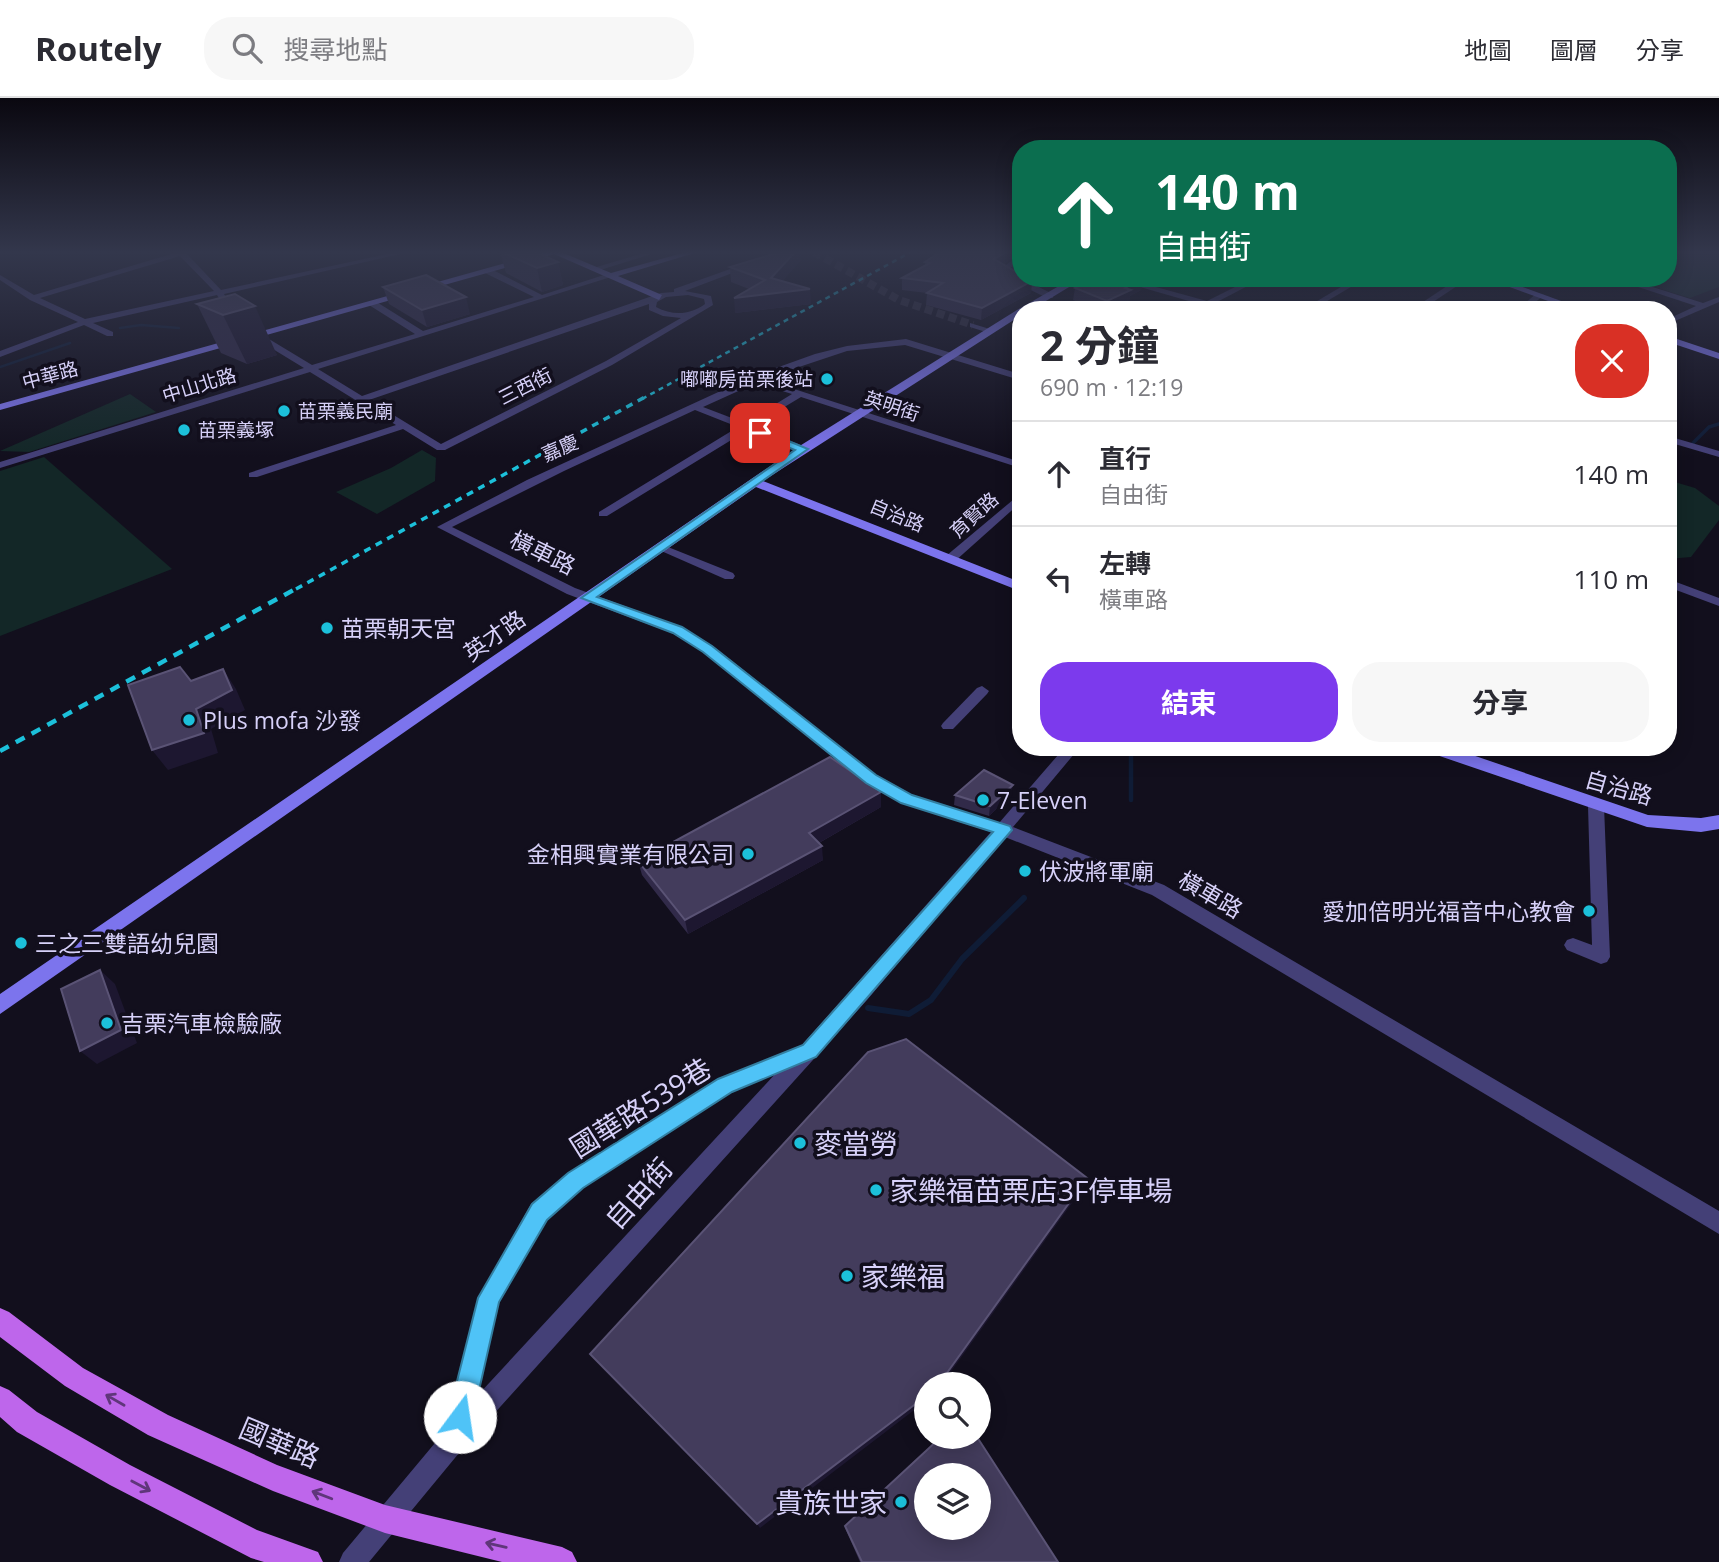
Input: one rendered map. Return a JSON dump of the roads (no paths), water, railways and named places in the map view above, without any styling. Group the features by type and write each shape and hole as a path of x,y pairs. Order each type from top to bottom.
{"main road":[{"name":"國華路","path":"0,1321 74,1377 158,1425 273,1476 385,1519 562,1562"},
{"path":"0,1399 27,1422 120,1475 251,1543 308,1562"}],"street":[{"path":"81,320 110,334"},
{"path":"0,354 93,320"},
{"path":"240,320 257,336 404,425"},
{"name":"中華路","path":"0,407 312,320"},
{"path":"400,320 422,334"},
{"name":"中山北路","path":"0,465 467,320"},
{"path":"362,400 591,320"},
{"name":"三西街","path":"404,425 441,448 610,363 683,320"},
{"name":"英才路","path":"0,1005 803,449 948,355 1007,320"},
{"path":"973,325 989,330"},
{"name":"嘉慶","path":"443,527 537,477 754,379 832,353 889,341 906,342 1012,375"},
{"path":"1677,342 1719,356"},
{"name":"英明街","path":"754,379 1012,462"},
{"path":"603,514 799,394"},
{"path":"695,407 803,449"},
{"path":"253,475 404,425"},
{"path":"1677,442 1719,454"},
{"name":"自治路","path":"757,483 1012,584"},
{"name":"育賢路","path":"950,559 1012,504"},
{"name":"橫車路","path":"443,527 587,598 677,630 708,649 871,779 906,799 1096,862 1158,890 1719,1223"},
{"path":"663,548 729,576"},
{"path":"1677,586 1719,602"},
{"path":"948,726 982,691"},
{"name":"自由街","path":"352,1562 455,1438 809,1051 1004,830 1066,756"},
{"name":"自治路","path":"1456,756 1595,806 1647,821 1701,825 1719,822"},
{"path":"1573,945 1601,957 1595,806"},
{"name":"國華路539巷","path":"455,1438 489,1298 539,1212 575,1180 725,1085 809,1051"}],"waterway":[{"path":"120,328 141,325 179,328"},
{"path":"0,367 70,343"},
{"path":"1693,443 1709,427 1719,424"},
{"path":"1131,756 1131,800"},
{"path":"868,1008 909,1014 931,1000 962,959 1024,898"}],"tunnel":[{"path":"959,320 973,325"}],"railway":[{"path":"642,399 786,320"},
{"path":"296,589 645,397"},
{"path":"0,751 299,587"}],"place":[{"name":"嘟嘟房苗栗後站","path":"827,379"},
{"name":"苗栗義民廟","path":"284,411"},
{"name":"苗栗義塚","path":"184,430"},
{"name":"苗栗朝天宮","path":"327,628"},
{"name":"Plus mofa 沙發","path":"189,720"},
{"name":"7-Eleven","path":"983,800"},
{"name":"金相興實業有限公司","path":"748,854"},
{"name":"伏波將軍廟","path":"1025,871"},
{"name":"愛加倍明光福音中心教會","path":"1589,911"},
{"name":"三之三雙語幼兒園","path":"21,943"},
{"name":"吉栗汽車檢驗廠","path":"107,1023"},
{"name":"麥當勞","path":"800,1143"},
{"name":"家樂福苗栗店3F停車場","path":"876,1190"},
{"name":"家樂福","path":"847,1276"},
{"name":"貴族世家","path":"901,1502"}]}
